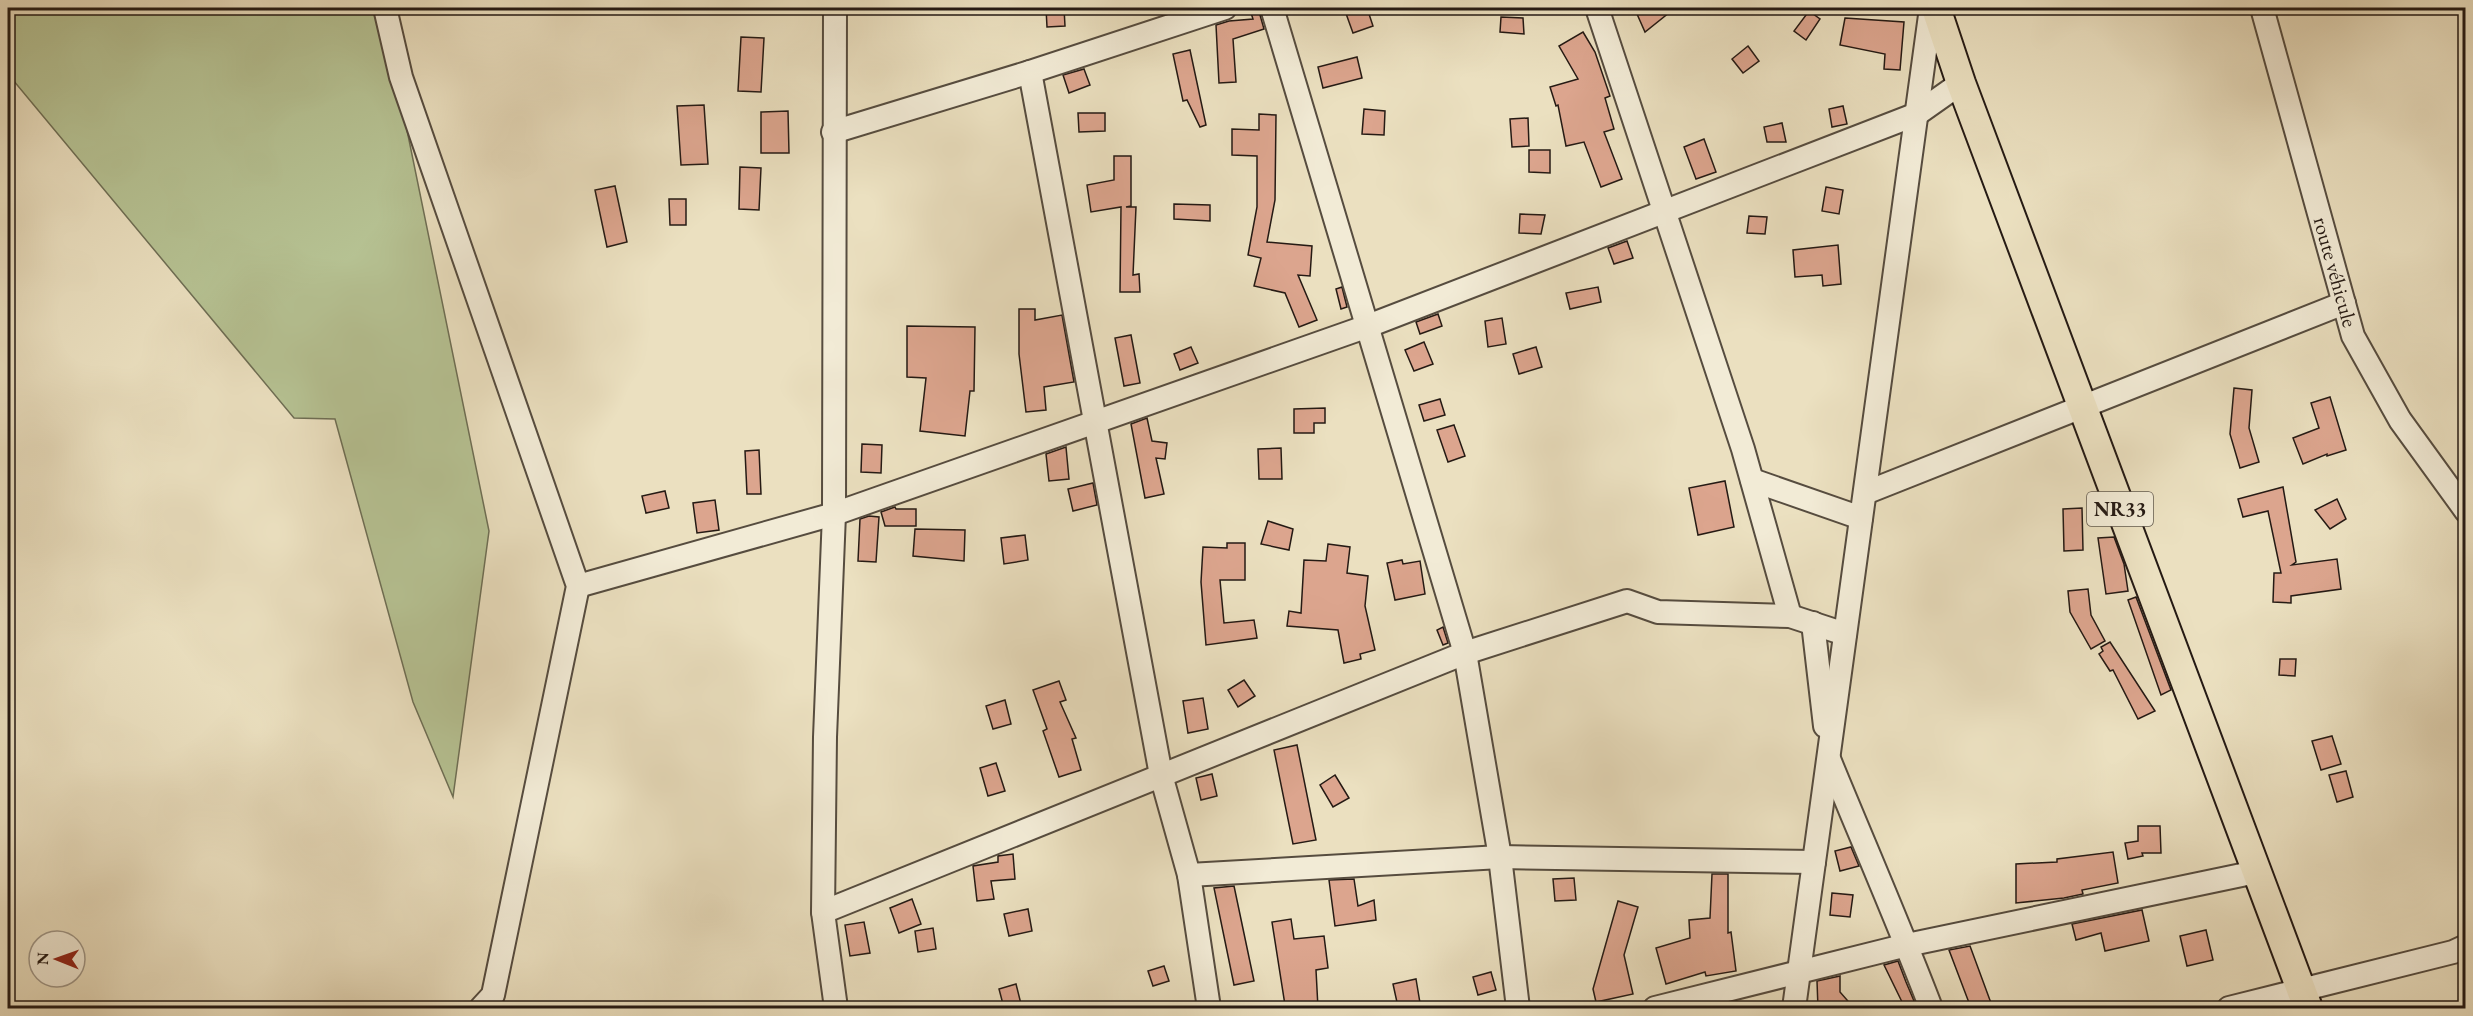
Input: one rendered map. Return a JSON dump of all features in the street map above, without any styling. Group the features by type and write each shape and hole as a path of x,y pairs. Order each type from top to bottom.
{"main road":[{"name":"NR33","path":"1936,8 1961,83 2304,999"}],"street":[{"path":"385,8 401,78 579,586 493,995 481,1008"},
{"path":"835,8 834,514 825,737 823,912 836,1008"},
{"path":"833,132 1030,72 1225,8"},
{"path":"1272,8 1466,652 1500,857 1518,1008"},
{"path":"1597,8 1752,480 1790,616"},
{"path":"1794,1008 1931,8"},
{"name":"route véhicule","path":"2262,8 2353,336 2400,420 2462,499"},
{"path":"1030,72 1161,775 1188,875 1209,1008"},
{"path":"579,586 834,514 1368,326 1917,114 1961,83"},
{"path":"1865,493 2344,303"},
{"path":"1752,480 1861,518"},
{"path":"823,912 1466,652 1626,601 1658,612 1790,616 1845,634"},
{"path":"1813,623 1828,758 1907,945 1931,1008"},
{"path":"1188,875 1500,857 1814,862"},
{"path":"1655,1008 1907,945 2256,872"},
{"path":"2229,1008 2304,999 2466,946"}],"green space":[{"path":"8,8 382,8 489,531 453,797 413,702 335,419 294,418 8,74"}],"building":[{"path":"1046,8 1064,8 1065,26 1047,27"},
{"path":"1258,8 1264,29 1233,39 1236,82 1219,83 1216,25 1229,21 1253,19 1250,10"},
{"path":"1344,8 1367,8 1373,26 1353,33"},
{"path":"1645,8 1675,8 1645,32 1637,14"},
{"path":"1809,11 1820,19 1806,40 1794,31"},
{"path":"1501,17 1523,18 1524,34 1500,32"},
{"path":"1845,18 1904,22 1900,70 1884,69 1885,54 1840,45"},
{"path":"1583,32 1595,52 1610,96 1605,98 1614,129 1604,132 1622,179 1601,187 1584,142 1566,146 1558,105 1556,106 1550,87 1578,79 1559,46"},
{"path":"741,37 764,38 761,92 738,91"},
{"path":"1748,46 1759,61 1743,73 1732,59"},
{"path":"1190,50 1206,125 1200,127 1187,100 1183,101 1173,54"},
{"path":"1357,57 1362,78 1323,88 1318,67"},
{"path":"1084,69 1090,85 1069,93 1063,75"},
{"path":"704,105 708,164 681,165 677,106"},
{"path":"1843,106 1847,124 1832,127 1829,109"},
{"path":"1364,109 1385,111 1384,135 1362,134"},
{"path":"788,111 789,153 761,153 761,112"},
{"path":"1078,113 1105,113 1105,131 1079,132"},
{"path":"1259,114 1276,115 1275,200 1267,242 1312,246 1310,276 1298,275 1317,320 1299,327 1285,293 1254,286 1261,258 1248,255 1257,207 1257,156 1232,155 1232,129 1259,130"},
{"path":"1528,118 1529,146 1512,147 1510,119"},
{"path":"1782,123 1786,142 1767,142 1764,127"},
{"path":"1704,139 1716,172 1696,179 1684,147"},
{"path":"1529,150 1550,150 1550,173 1529,172"},
{"path":"1114,156 1131,156 1131,206 1126,207 1136,207 1133,275 1139,274 1140,292 1120,292 1121,207 1091,212 1087,185 1114,180"},
{"path":"740,167 761,168 759,210 739,209"},
{"path":"615,186 627,242 607,247 595,190"},
{"path":"1826,187 1843,190 1839,214 1822,211"},
{"path":"669,199 686,199 686,225 670,225"},
{"path":"1174,204 1210,205 1210,221 1174,219"},
{"path":"1520,214 1545,215 1541,234 1519,233"},
{"path":"1749,216 1767,217 1765,234 1747,233"},
{"path":"1627,241 1633,258 1614,264 1608,248"},
{"path":"1838,245 1841,284 1823,286 1822,275 1795,277 1793,250"},
{"path":"1342,287 1347,307 1341,309 1336,289"},
{"path":"1598,287 1601,302 1570,309 1566,293"},
{"path":"1019,309 1035,309 1035,320 1062,315 1074,382 1044,387 1046,410 1026,412 1019,354"},
{"path":"1438,314 1442,326 1420,334 1416,322"},
{"path":"1502,318 1506,344 1488,347 1485,321"},
{"path":"907,326 975,327 974,391 970,391 965,436 920,431 926,378 907,377"},
{"path":"1131,335 1140,383 1124,386 1115,338"},
{"path":"1424,342 1433,364 1414,371 1405,350"},
{"path":"1191,347 1198,363 1180,370 1174,354"},
{"path":"1536,347 1542,367 1519,374 1513,354"},
{"path":"2234,388 2252,390 2249,428 2259,462 2240,468 2230,434"},
{"path":"2330,397 2346,450 2327,456 2327,454 2303,464 2293,438 2319,428 2311,403"},
{"path":"1440,399 1445,415 1424,421 1419,405"},
{"path":"1325,408 1325,423 1314,423 1314,433 1294,433 1294,409"},
{"path":"1147,418 1152,441 1167,443 1165,459 1156,458 1164,494 1145,498 1131,424"},
{"path":"1454,425 1465,456 1448,462 1437,430"},
{"path":"862,444 882,445 881,473 861,472"},
{"path":"1066,447 1069,479 1049,481 1046,454"},
{"path":"1281,448 1282,479 1259,479 1258,449"},
{"path":"759,450 761,494 747,494 745,451"},
{"path":"1725,481 1734,527 1698,535 1689,488"},
{"path":"1093,483 1097,505 1073,511 1068,489"},
{"path":"2283,487 2296,562 2292,565 2337,559 2341,589 2291,596 2291,603 2273,602 2274,573 2281,573 2268,511 2243,517 2238,499"},
{"path":"665,491 669,508 646,513 642,496"},
{"path":"2337,499 2346,519 2330,529 2315,510"},
{"path":"715,500 719,530 697,533 693,503"},
{"path":"895,507 896,509 916,509 916,526 885,526 881,512"},
{"path":"2082,508 2083,550 2064,551 2063,509"},
{"path":"869,516 879,517 876,562 858,561 860,519"},
{"path":"1268,521 1293,529 1289,550 1261,544"},
{"path":"915,529 965,530 964,561 913,556"},
{"path":"1025,535 1028,560 1004,564 1001,538"},
{"path":"2114,537 2124,564 2128,591 2106,594 2098,538"},
{"path":"1227,543 1245,543 1245,580 1220,580 1224,623 1254,620 1257,638 1206,645 1201,582 1203,547 1227,548"},
{"path":"1328,544 1350,547 1347,573 1368,576 1365,606 1375,650 1360,654 1361,659 1344,663 1338,630 1287,626 1289,611 1301,613 1304,560 1326,561"},
{"path":"1402,560 1403,564 1420,561 1425,594 1395,600 1387,563"},
{"path":"2088,589 2091,615 2105,641 2091,649 2070,612 2068,591"},
{"path":"2136,597 2171,690 2161,695 2128,600"},
{"path":"1443,627 1448,643 1443,645 1437,630"},
{"path":"2110,642 2155,711 2138,719 2113,670 2110,671 2099,654 2103,651 2101,647"},
{"path":"2280,659 2296,659 2295,676 2279,675"},
{"path":"1244,680 1255,696 1238,707 1228,690"},
{"path":"1059,681 1066,700 1060,702 1076,738 1072,739 1081,770 1059,777 1043,731 1047,729 1033,690"},
{"path":"1203,698 1208,729 1188,733 1183,701"},
{"path":"1005,700 1011,724 993,729 986,706"},
{"path":"2332,736 2341,764 2321,770 2312,741"},
{"path":"1297,745 1316,840 1293,844 1274,750"},
{"path":"996,763 1005,791 988,796 980,768"},
{"path":"2346,771 2353,797 2337,802 2329,775"},
{"path":"1212,774 1217,796 1201,800 1196,778"},
{"path":"1335,775 1349,798 1333,807 1320,785"},
{"path":"2138,826 2160,826 2161,853 2142,853 2143,856 2128,859 2125,843 2138,841"},
{"path":"1851,847 1859,866 1840,871 1835,851"},
{"path":"2113,852 2118,883 2082,890 2083,894 2064,898 2016,903 2016,864 2057,862 2057,859"},
{"path":"1013,854 1015,879 991,881 994,899 977,901 973,866 998,862 998,856"},
{"path":"1712,874 1728,874 1728,933 1731,932 1736,971 1706,976 1705,972 1666,984 1656,948 1690,938 1689,920 1710,918"},
{"path":"1574,878 1576,900 1555,901 1553,879"},
{"path":"1354,879 1358,906 1374,900 1376,920 1335,926 1329,880"},
{"path":"1234,886 1254,981 1234,985 1214,888"},
{"path":"1832,893 1853,895 1850,917 1830,915"},
{"path":"912,899 921,924 899,933 890,908"},
{"path":"1618,901 1638,907 1624,955 1633,994 1596,1002 1593,989"},
{"path":"1028,909 1032,931 1009,936 1004,914"},
{"path":"2142,910 2149,941 2105,951 2101,933 2076,940 2072,924"},
{"path":"1291,919 1294,939 1324,936 1328,968 1316,970 1318,1008 1301,1008 1301,1002 1285,1005 1272,922"},
{"path":"864,922 870,953 850,956 845,925"},
{"path":"933,928 936,949 918,952 915,931"},
{"path":"2206,930 2213,960 2187,966 2180,936"},
{"path":"1970,946 1991,1003 1975,1008 1971,1008 1949,950"},
{"path":"1898,961 1917,1008 1905,1008 1884,965"},
{"path":"1164,966 1169,981 1153,986 1148,971"},
{"path":"1491,972 1496,990 1478,995 1473,977"},
{"path":"1840,976 1840,992 1854,1008 1818,1008 1817,981"},
{"path":"1416,979 1420,1003 1398,1007 1393,984"},
{"path":"1016,984 1022,1008 1004,1008 999,989"}]}
